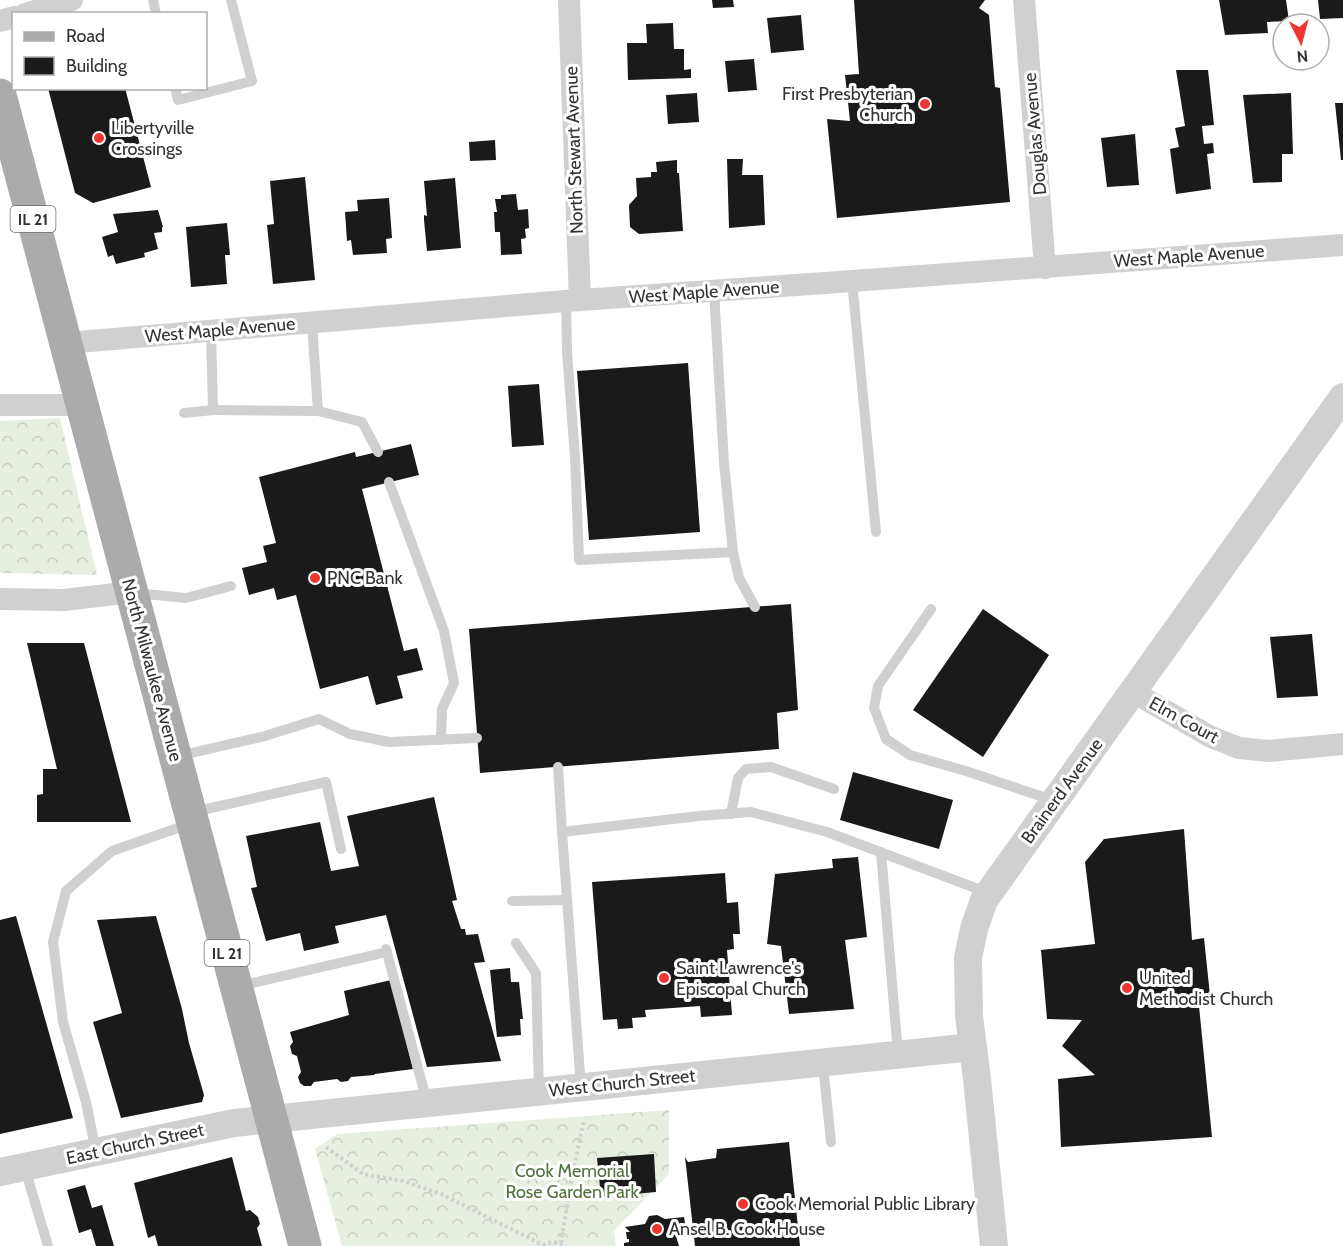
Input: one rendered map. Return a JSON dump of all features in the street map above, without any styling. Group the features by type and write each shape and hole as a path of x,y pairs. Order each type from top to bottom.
{"main road":[{"name":"North Milwaukee Avenue","path":"0,95 305,1246"}],"street":[{"path":"32,12 72,0"},
{"name":"North Stewart Avenue","path":"569,0 573,301"},
{"name":"Douglas Avenue","path":"1024,0 1045,267"},
{"name":"West Maple Avenue","path":"66,344 573,301 1343,245"},
{"name":"Brainerd Avenue","path":"994,1246 969,1016 968,958 974,929 984,900 1343,397"},
{"path":"0,405 82,405"},
{"path":"0,599 64,600 132,592"},
{"name":"Elm Court","path":"1133,692 1211,737 1239,748 1269,751 1343,744"},
{"name":"West Church Street","path":"271,1118 973,1047"},
{"name":"East Church Street","path":"12,1170 234,1123 271,1118"}],"lane":[{"path":"176,90 178,99 252,81 231,0"},
{"path":"852,282 876,532"},
{"path":"714,291 723,451 732,552 739,578 755,607"},
{"path":"573,301 567,352 575,457 579,560 732,552"},
{"path":"312,323 318,411"},
{"path":"211,331 213,410"},
{"path":"184,413 213,410 318,411 362,422 378,452"},
{"path":"388,482 444,631 454,683 442,710 441,740"},
{"path":"132,592 186,597 231,586"},
{"path":"931,609 878,686 874,708 886,739 910,755 976,774 1055,801"},
{"path":"175,756 265,736 319,718 350,734 389,742 477,738"},
{"path":"558,767 581,1087"},
{"path":"731,814 738,778 746,769 771,767 834,789"},
{"path":"96,1152 86,1102 63,1022 53,942 66,891 112,850 191,818 326,782 341,849"},
{"path":"562,832 751,812 827,832 990,893"},
{"path":"881,852 898,1054"},
{"path":"512,901 567,900"},
{"path":"516,943 536,974 539,1091"},
{"path":"236,987 386,951 427,1103"},
{"path":"822,1063 831,1142"},
{"path":"12,1170 48,1246"}],"path":[{"path":"326,1147 363,1174 402,1181 441,1194 543,1246 549,1243 562,1245 572,1176 584,1120"}],"green space":[{"path":"60,418 97,575 0,573 0,421"},
{"name":"Cook Memorial Rose Garden Park","path":"669,1110 669,1174 614,1231 616,1246 342,1246 315,1149 337,1134"}],"building":[{"path":"712,0 733,0 734,7 713,8"},
{"name":"First Presbyterian Church","path":"854,0 985,0 979,8 989,15 995,87 1000,88 1010,202 837,218 827,119 850,121 845,75 859,74"},
{"path":"1219,0 1286,0 1288,12 1271,12 1271,22 1267,22 1268,33 1225,35"},
{"path":"1318,0 1343,0 1343,18 1331,19 1331,12 1319,12"},
{"path":"801,15 804,50 771,53 767,18"},
{"path":"673,23 674,49 684,49 684,70 691,69 691,78 628,80 627,43 647,43 646,24"},
{"path":"754,59 757,90 728,92 725,61"},
{"path":"1176,70 1208,70 1214,125 1202,126 1204,144 1213,143 1214,153 1207,154 1211,189 1176,194 1170,149 1179,147 1175,128 1185,126"},
{"name":"Libertyville Crossings","path":"49,90 126,90 151,187 93,203 75,193"},
{"path":"697,93 699,122 668,124 666,95"},
{"path":"1291,93 1293,154 1282,154 1282,182 1253,183 1243,95"},
{"path":"1335,103 1343,103 1343,160 1341,160"},
{"path":"1135,134 1139,185 1107,187 1101,138"},
{"path":"495,140 496,160 470,161 469,142"},
{"path":"727,159 743,159 742,175 763,175 765,225 729,228"},
{"path":"677,160 683,231 639,234 630,227 629,205 637,196 636,178 651,177 651,172 657,172 656,162"},
{"path":"305,177 315,280 273,284 267,225 274,224 270,181"},
{"path":"455,178 461,248 427,251 424,181"},
{"path":"516,194 518,210 528,209 529,228 525,229 526,238 521,239 522,254 501,255 500,232 495,232 494,212 497,212 495,199 501,199 501,195"},
{"path":"389,198 392,238 386,239 387,253 353,255 351,240 347,241 345,212 358,211 357,200"},
{"path":"158,210 163,227 162,232 154,233 158,249 144,253 145,257 116,264 113,255 108,257 102,237 118,232 113,214"},
{"path":"227,223 230,255 225,255 227,284 191,287 186,227"},
{"path":"688,363 700,532 589,540 577,371"},
{"path":"539,384 544,445 512,447 508,386"},
{"name":"PNC Bank","path":"411,444 419,475 362,489 404,651 417,648 423,670 397,676 403,698 376,705 368,676 320,689 296,595 277,600 274,588 249,595 242,568 267,562 263,546 276,543 259,477 355,452 356,457"},
{"path":"791,604 798,710 777,713 779,749 480,773 469,629"},
{"path":"983,609 1049,655 983,757 913,710"},
{"path":"1312,634 1318,696 1277,698 1270,637"},
{"path":"27,643 84,643 131,822 37,822 37,795 43,794 43,769 57,769"},
{"path":"853,772 953,800 939,849 840,820"},
{"path":"434,797 457,900 452,901 461,929 465,929 466,935 478,934 485,962 474,963 501,1061 427,1067 386,915 335,926 339,943 304,951 300,933 266,941 251,888 257,887 246,836 320,822 331,871 359,866 347,816"},
{"name":"United Methodist Church","path":"1184,829 1192,940 1204,938 1211,1005 1199,1006 1212,1137 1061,1147 1058,1079 1095,1075 1062,1046 1082,1020 1047,1019 1041,950 1095,944 1085,862 1104,839"},
{"path":"858,857 867,937 845,940 854,1009 789,1014 781,946 767,944 775,874 833,868 832,859"},
{"name":"Saint Lawrence's Episcopal Church","path":"725,873 727,903 738,902 740,934 733,934 734,949 727,950 732,1015 701,1017 700,1006 645,1010 646,1017 632,1018 633,1028 618,1029 617,1019 603,1020 592,882"},
{"path":"16,916 73,1118 0,1134 0,920"},
{"path":"156,916 204,1095 202,1102 121,1118 93,1022 122,1013 97,920"},
{"path":"510,968 511,982 519,982 523,1019 520,1019 521,1035 497,1037 490,970"},
{"path":"391,980 413,1069 351,1077 348,1081 341,1082 337,1079 314,1082 311,1086 304,1086 300,1083 298,1077 301,1072 297,1056 292,1054 290,1046 293,1042 290,1032 349,1015 344,991"},
{"name":"Cook Memorial Public Library","path":"789,1142 800,1246 695,1246 685,1157 688,1162 716,1158 717,1149"},
{"path":"654,1154 656,1192 601,1197 597,1158"},
{"path":"232,1157 246,1211 250,1210 258,1217 260,1224 257,1228 262,1246 158,1246 155,1235 148,1238 134,1183"},
{"path":"85,1185 92,1208 102,1205 114,1246 96,1246 91,1229 79,1233 67,1190"},
{"name":"Ansel B. Cook House","path":"657,1215 665,1219 684,1217 687,1234 676,1236 679,1246 624,1246 624,1243 629,1242 626,1232 630,1232 625,1227 645,1224 649,1216"}],"place":[{"name":"First Presbyterian Church","path":"925,104"},
{"name":"Libertyville Crossings","path":"99,138"},
{"name":"PNC Bank","path":"315,578"},
{"name":"Saint Lawrence's Episcopal Church","path":"664,978"},
{"name":"United Methodist Church","path":"1127,988"},
{"name":"Cook Memorial Public Library","path":"743,1204"},
{"name":"Ansel B. Cook House","path":"657,1229"}]}
